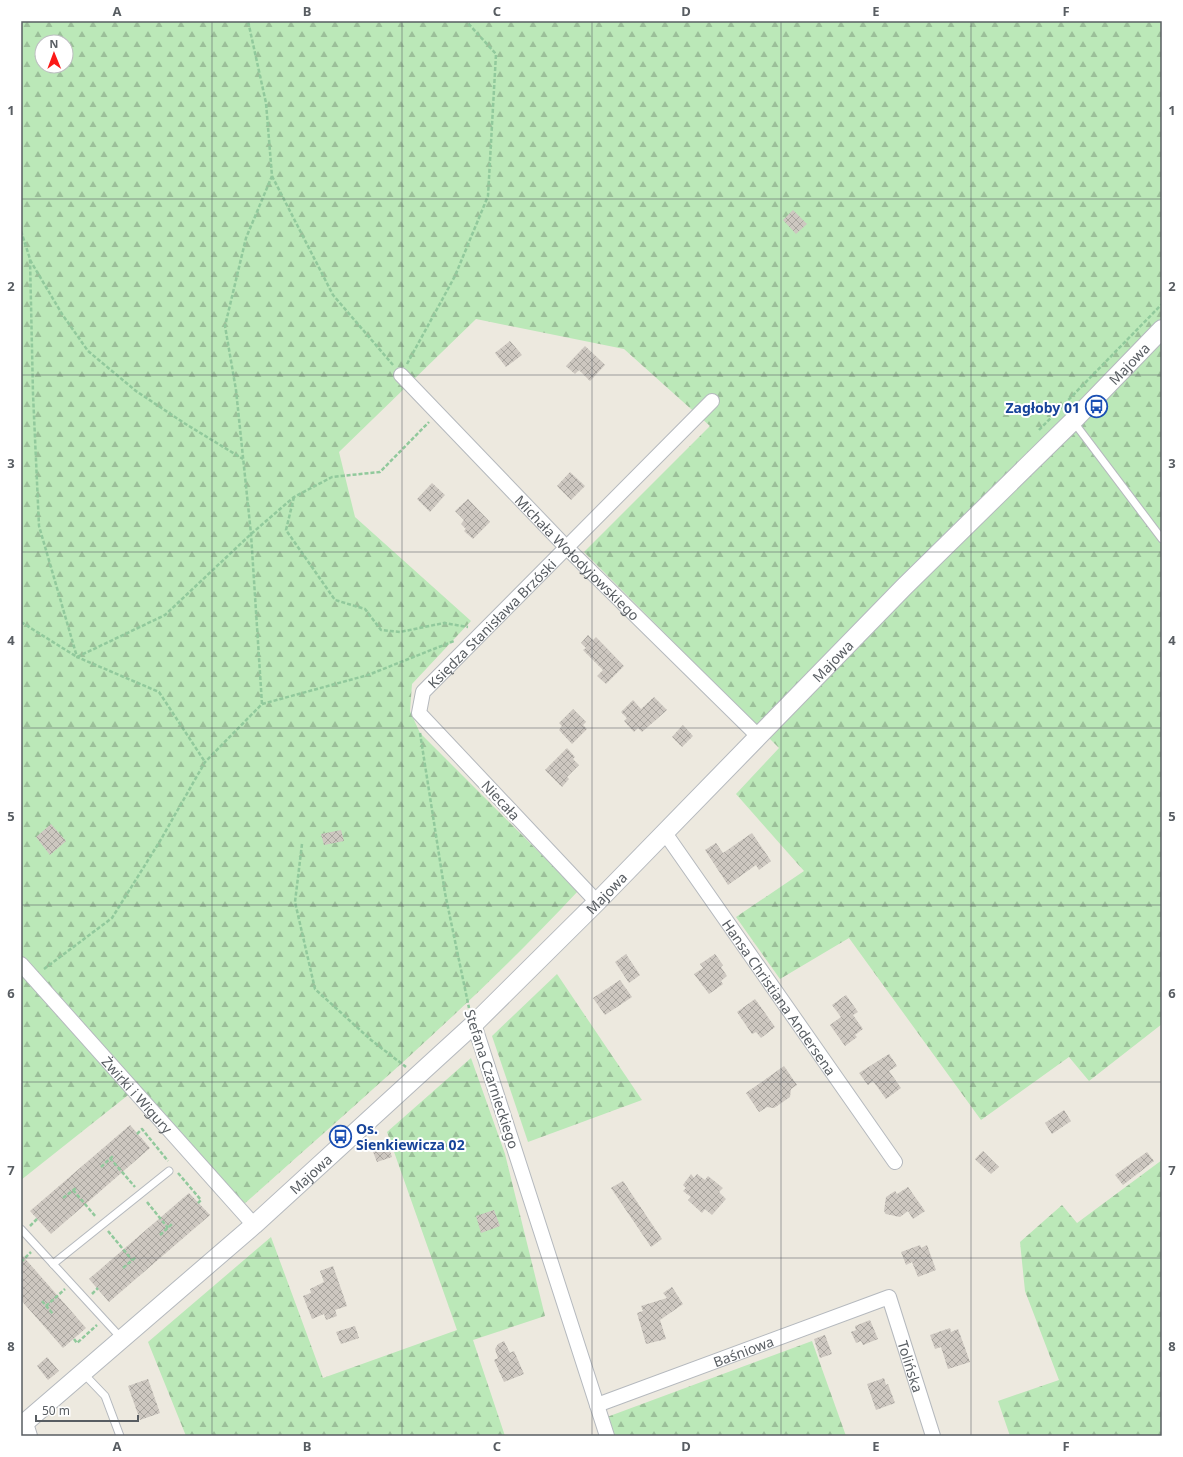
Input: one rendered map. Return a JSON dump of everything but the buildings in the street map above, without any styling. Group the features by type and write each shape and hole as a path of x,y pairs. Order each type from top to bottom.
{"street":[{"name":"Majowa","path":"25,1428 83,1373 254,1225 474,1024 597,902 904,587 1072,421 1162,328"},
{"name":"Michała Wołodyjowskiego","path":"401,375 566,547 758,736"},
{"name":"Księdza Stanisława Brzóski","path":"419,713 423,692 712,401"},
{"name":"Niecała","path":"419,713 597,902"},
{"name":"Hansa Christiana Andersena","path":"665,832 894,1162"},
{"name":"Żwirki i Wigury","path":"21,964 254,1225"},
{"name":"Stefana Czarnieckiego","path":"474,1024 607,1436"},
{"name":"Baśniowa","path":"597,1405 889,1297"},
{"name":"Tolińska","path":"889,1297 933,1436"}],"lane":[{"path":"1072,421 1162,540"},
{"path":"53,1264 171,1169"},
{"path":"21,1228 122,1339"},
{"path":"83,1373 105,1396 120,1436"}],"path":[{"path":"248,21 266,103 272,176 333,295 401,375 455,276 488,196 496,54 466,21"},
{"path":"262,704 251,534 236,390 225,326 246,238 272,176"},
{"path":"21,230 30,259 62,314 88,351 136,391 184,423 243,459"},
{"path":"30,259 33,394 39,526 77,657"},
{"path":"77,657 165,616 251,534 294,497 332,477 380,472 438,414"},
{"path":"294,497 286,530 335,600 365,609 381,630 400,632 444,623 485,630"},
{"path":"21,622 77,657 159,692 205,762"},
{"path":"33,978 112,918 160,841 205,762 262,704 368,674 455,641"},
{"name":"Stefana Czarnieckiego","path":"419,713 420,733 445,893 470,1013 474,1024"},
{"path":"302,844 295,902 315,989 371,1040 417,1076"},
{"path":"137,1134 142,1129 171,1169 201,1200 198,1203"},
{"path":"101,1167 113,1156"},
{"path":"63,1198 76,1188"},
{"path":"160,1235 172,1224"},
{"path":"123,1268 136,1257"},
{"path":"46,1306 71,1283"},
{"path":"42,1301 53,1314"},
{"path":"74,1339 78,1343 103,1319"}],"green space":[{"path":"21,21 1162,21 1162,1024 1089,1081 1069,1057 981,1120 849,938 780,979 736,917 804,871 736,794 779,748 584,552 710,426 624,349 476,319 339,452 355,517 471,621 412,684 410,711 420,733 578,891 498,973 456,1013 243,1205 137,1088 21,1180"},
{"path":"557,974 642,1100 528,1142 492,1036"},
{"path":"471,1058 505,1154 545,1316 473,1340 505,1436 186,1436 148,1342 271,1237 323,1378 457,1330 387,1132"},
{"path":"1162,1160 1162,1436 1010,1436 998,1401 1059,1380 1025,1291 1020,1242 1062,1205 1077,1223"},
{"path":"812,1341 846,1436 613,1436 607,1417"}],"place":[{"name":"Zagłoby 01","path":"1096,407"},
{"name":"Os. Sienkiewicza 02","path":"340,1136"}]}
